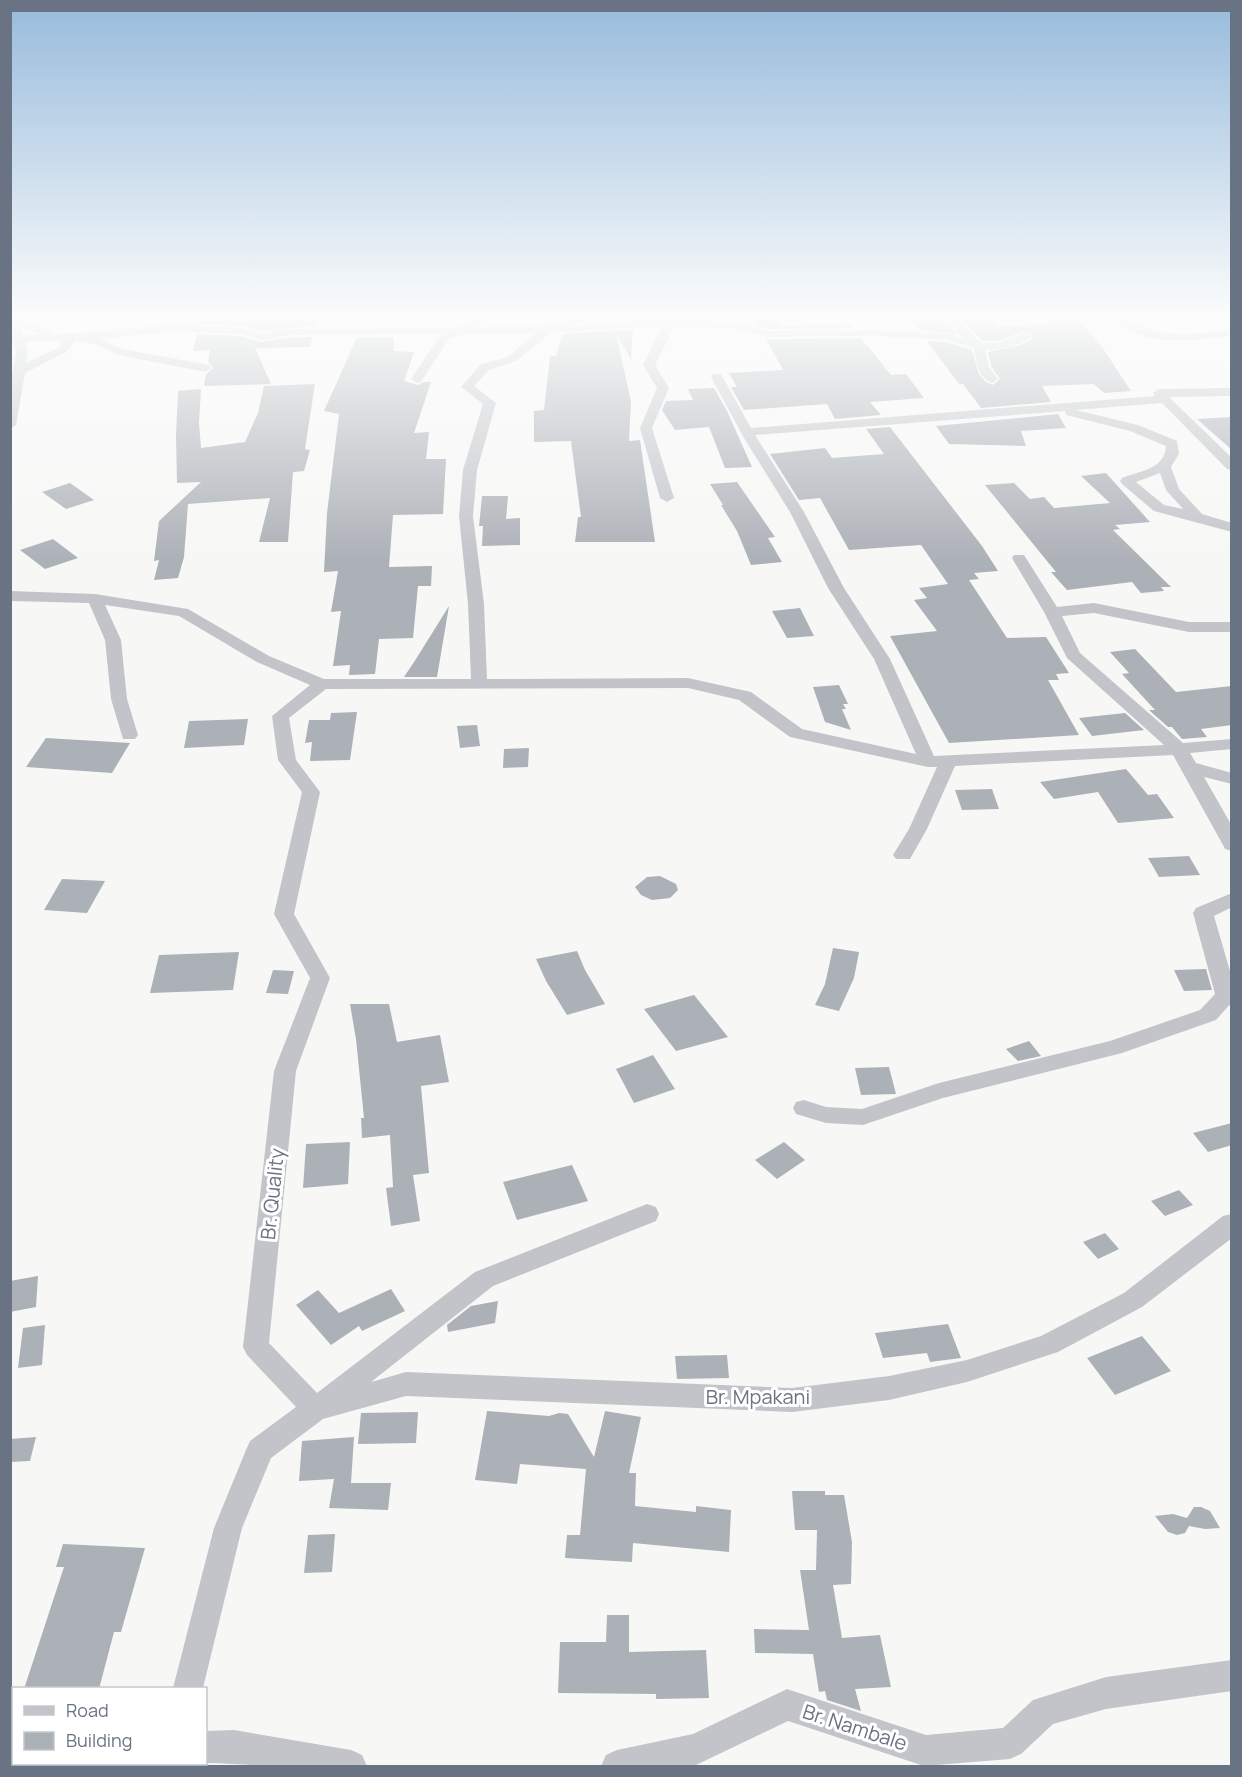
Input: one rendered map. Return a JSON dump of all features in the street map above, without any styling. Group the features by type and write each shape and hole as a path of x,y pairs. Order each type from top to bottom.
{"street":[{"path":"10,425 15,398"},
{"path":"479,684 476,604 466,516 470,470 490,403 483,398"},
{"path":"659,398 646,428 667,498"},
{"path":"728,398 797,512 836,588 882,659 928,762"},
{"path":"747,432 1165,399 1232,466"},
{"path":"1053,407 1134,428 1172,444 1172,454 1164,466 1127,481 1159,508 1232,528"},
{"path":"1164,466 1173,490 1197,517"},
{"path":"1019,558 1052,612 1073,655 1179,749 1232,845"},
{"path":"10,596 95,598 183,612 263,659 322,684 688,683 745,696 796,733 928,762 1179,749 1232,744"},
{"path":"95,598 113,640 119,699 129,735"},
{"path":"1052,612 1094,608 1189,627 1232,627"},
{"name":"Br. Quality","path":"315,1409 256,1347 285,1071 320,978 284,914 311,792 287,760 280,716 322,684"},
{"path":"903,855 918,830 948,761"},
{"path":"1190,767 1232,778"},
{"path":"804,1108 826,1115 862,1117 939,1091 1114,1048 1208,1015 1226,995 1203,913 1232,899"},
{"path":"188,1687 228,1528 260,1450 484,1279 647,1214"},
{"name":"Br. Mpakani","path":"315,1409 406,1384 792,1400 889,1388 967,1371 1049,1344 1133,1300 1232,1223"},
{"name":"Br. Nambale","path":"617,1767 696,1749 787,1705 926,1751 1010,1743 1044,1711 1106,1693 1232,1675"},
{"path":"207,1747 234,1746 351,1767"}],"building":[{"path":"178,398 200,398 201,448 245,442 258,413 261,398 313,398 305,449 310,450 304,471 293,472 288,542 259,542 270,498 188,504 184,557 178,578 154,580 159,560 154,561 159,521 201,482 177,483"},
{"path":"330,398 426,398 414,433 429,432 426,459 446,459 443,514 393,515 389,567 432,566 431,586 418,586 413,638 379,639 375,674 349,675 350,665 333,666 341,611 331,612 338,571 324,572 327,513 339,414 324,411"},
{"path":"545,398 630,398 629,441 640,440 655,542 575,542 578,517 581,517 571,441 534,442 534,411 544,410"},
{"path":"692,398 720,398 752,467 725,468 709,427 675,430 662,410 666,401 693,400"},
{"path":"737,398 924,398 870,402 881,415 835,419 827,404 744,410"},
{"path":"973,398 1049,398 1051,402 981,408"},
{"path":"1058,414 1066,428 1021,431 1026,446 949,444 936,426"},
{"path":"1232,417 1232,450 1197,419"},
{"path":"890,427 982,546 998,571 974,573 979,579 969,580 1007,638 1046,637 1069,673 1056,674 1059,680 1048,680 1079,735 949,743 890,636 937,631 914,600 927,598 919,588 948,584 921,545 849,550 820,498 799,500 770,454 825,448 832,458 884,454 866,429"},
{"path":"1106,473 1150,522 1115,525 1120,529 1113,530 1171,587 1161,587 1164,591 1141,593 1132,582 1067,590 1051,572 1056,572 985,485 1014,483 1030,499 1044,497 1054,508 1110,503 1081,476"},
{"path":"737,482 775,537 768,538 782,562 751,565 737,531 710,484"},
{"path":"70,483 94,500 66,509 42,492"},
{"path":"482,496 508,496 506,519 520,518 520,545 482,546 483,526 479,526"},
{"path":"53,539 78,558 45,569 20,550"},
{"path":"449,606 437,677 404,677 416,659"},
{"path":"800,608 814,636 787,638 772,611"},
{"path":"1135,649 1176,692 1232,686 1232,725 1201,729 1207,737 1182,739 1172,727 1168,727 1149,710 1155,710 1122,674 1129,673 1110,652"},
{"path":"839,685 848,704 843,704 846,709 842,709 851,730 825,722 813,687"},
{"path":"357,712 350,760 310,761 312,742 305,743 309,720 330,720 331,713"},
{"path":"1125,713 1144,730 1092,736 1079,718"},
{"path":"248,719 244,745 184,748 189,721"},
{"path":"477,725 480,746 460,748 457,726"},
{"path":"46,738 130,743 112,773 26,767"},
{"path":"529,748 528,767 503,768 504,749"},
{"path":"1126,769 1148,795 1157,794 1174,818 1118,823 1098,792 1054,799 1040,782"},
{"path":"992,789 999,809 962,810 955,790"},
{"path":"1189,856 1200,875 1159,877 1148,858"},
{"path":"660,876 676,884 678,890 670,898 652,900 641,895 635,887 647,877"},
{"path":"62,879 105,881 87,913 44,910"},
{"path":"833,948 859,952 854,978 839,1011 815,1005 825,984"},
{"path":"577,951 585,970 605,1004 567,1015 546,981 536,959"},
{"path":"239,952 233,990 150,993 159,955"},
{"path":"1206,969 1212,990 1184,991 1174,970"},
{"path":"273,970 294,971 288,994 266,993"},
{"path":"694,995 728,1037 676,1051 644,1009"},
{"path":"350,1004 389,1004 397,1042 440,1035 449,1082 421,1086 429,1173 413,1175 420,1221 391,1226 386,1188 393,1187 390,1135 362,1138 361,1118 364,1118"},
{"path":"1029,1041 1041,1056 1018,1061 1006,1049"},
{"path":"653,1055 675,1089 634,1103 616,1069"},
{"path":"889,1067 896,1094 861,1095 855,1068"},
{"path":"1232,1123 1232,1145 1208,1152 1193,1133"},
{"path":"350,1142 348,1184 303,1188 306,1144"},
{"path":"784,1142 805,1160 777,1179 755,1160"},
{"path":"572,1165 588,1201 517,1220 503,1182"},
{"path":"1179,1190 1193,1205 1165,1216 1151,1201"},
{"path":"1105,1233 1119,1249 1098,1259 1083,1242"},
{"path":"38,1276 36,1307 10,1312 10,1281"},
{"path":"391,1289 405,1311 362,1331 359,1326 331,1345 296,1305 318,1290 339,1313"},
{"path":"498,1301 495,1323 448,1332 447,1325 471,1306"},
{"path":"948,1324 961,1358 930,1362 927,1353 883,1358 875,1333"},
{"path":"45,1325 42,1365 18,1368 23,1328"},
{"path":"1142,1336 1171,1371 1115,1395 1087,1358"},
{"path":"727,1355 729,1378 677,1379 675,1356"},
{"path":"487,1411 549,1416 559,1413 568,1414 594,1457 605,1411 641,1417 629,1473 636,1473 635,1506 696,1512 696,1506 731,1510 729,1552 633,1543 632,1562 565,1558 567,1535 580,1535 586,1469 520,1464 517,1484 475,1480"},
{"path":"418,1412 416,1443 358,1444 361,1413"},
{"path":"36,1437 30,1461 10,1462 10,1439"},
{"path":"354,1437 351,1483 391,1483 388,1510 329,1508 334,1479 299,1481 302,1441"},
{"path":"792,1491 825,1491 825,1495 844,1495 852,1542 851,1584 833,1585 842,1638 880,1635 891,1687 855,1689 861,1711 827,1700 825,1691 819,1692 813,1654 755,1653 754,1629 809,1630 800,1570 816,1570 817,1530 795,1530"},
{"path":"1194,1507 1210,1511 1220,1528 1205,1529 1189,1526 1185,1533 1177,1535 1168,1532 1155,1516 1173,1514 1187,1518"},
{"path":"335,1534 332,1572 304,1573 308,1535"},
{"path":"63,1544 145,1548 121,1632 114,1632 100,1687 25,1687 64,1567 56,1567"},
{"path":"607,1615 629,1615 629,1652 706,1650 709,1698 656,1699 656,1694 558,1693 560,1642 606,1642"}]}
